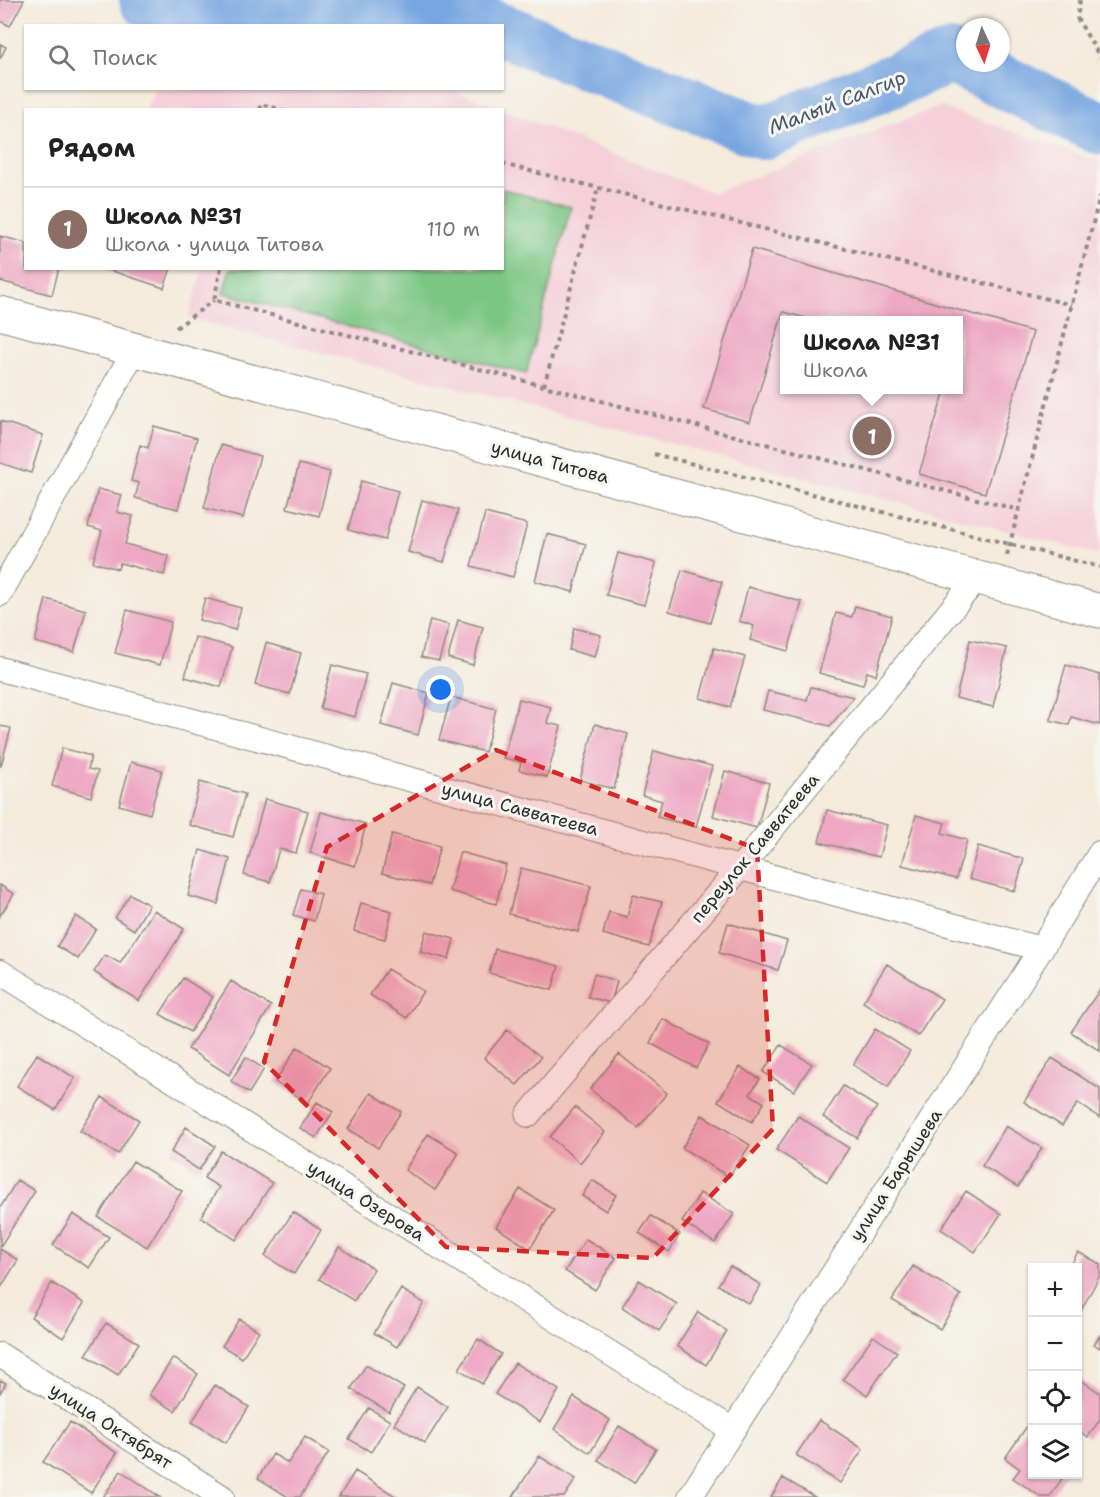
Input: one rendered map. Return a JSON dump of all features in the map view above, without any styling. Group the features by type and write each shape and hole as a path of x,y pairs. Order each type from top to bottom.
{"main road":[{"name":"улица Титова","path":"0,313 1100,611"}],"street":[{"path":"0,594 135,349"},
{"name":"переулок Савватеева","path":"528,1115 988,581"},
{"name":"улица Савватеева","path":"0,669 739,869 1041,948"},
{"name":"улица Барышева","path":"690,1497 1100,853"},
{"name":"улица Озерова","path":"0,972 733,1430"},
{"name":"улица Октябрят","path":"0,1355 222,1497"}],"path":[{"path":"1080,0 1077,18 1100,57"},
{"path":"260,108 261,104 275,108"},
{"path":"504,164 1072,305"},
{"path":"544,386 598,188"},
{"path":"988,581 1019,510 1100,196"},
{"path":"221,270 214,300 1019,510"}],"highlighted area":[{"path":"496,750 757,849 773,1129 653,1258 446,1247 264,1062 327,847"}],"shaded area":[{"path":"155,90 454,90 499,108 146,108"},
{"path":"940,106 1100,162 1100,555 188,318 203,270 504,270 504,110 713,193"}],"green space":[{"path":"504,189 571,207 526,374 223,293 230,270 504,270"}],"building":[{"path":"0,0 24,0 10,26 0,21"},
{"path":"0,44 6,47 0,59"},
{"path":"0,236 24,242 24,270 58,270 52,295 0,281"},
{"path":"752,249 1033,332 985,493 919,474 944,394 963,394 963,316 798,316 783,312 750,422 704,409"},
{"path":"109,270 170,270 164,288"},
{"path":"0,421 43,435 31,473 0,463"},
{"path":"154,426 197,438 178,509 135,498 139,483 131,481 140,445 148,448"},
{"path":"221,445 260,456 243,518 204,508"},
{"path":"299,464 330,472 319,516 287,508"},
{"path":"361,481 398,491 385,540 348,530"},
{"path":"98,489 122,495 117,512 133,516 125,544 169,556 164,575 120,563 118,569 93,562 102,531 88,527"},
{"path":"422,500 458,510 444,562 408,552"},
{"path":"485,513 527,524 513,577 471,566"},
{"path":"547,534 586,544 573,592 535,581"},
{"path":"618,553 656,563 644,605 606,595"},
{"path":"682,570 722,582 710,623 669,611"},
{"path":"748,587 802,602 788,651 750,640 754,626 739,621"},
{"path":"205,598 241,608 235,630 199,620"},
{"path":"46,599 86,610 74,652 35,642"},
{"path":"855,606 892,616 876,675 867,672 863,685 819,673 836,613 852,617"},
{"path":"127,610 171,622 160,665 115,653"},
{"path":"430,620 449,625 439,661 421,657"},
{"path":"458,620 483,627 473,665 448,658"},
{"path":"574,628 601,635 595,657 569,650"},
{"path":"195,637 232,647 221,687 185,677"},
{"path":"970,640 1007,648 993,707 956,698"},
{"path":"266,643 301,653 290,694 255,685"},
{"path":"714,648 745,657 730,707 700,698"},
{"path":"332,665 366,674 355,717 320,708"},
{"path":"1066,665 1100,675 1100,725 1071,717 1069,725 1050,720"},
{"path":"393,683 429,693 418,735 381,725"},
{"path":"811,687 854,697 830,726 763,710 768,691 807,700"},
{"path":"451,697 496,709 485,752 439,740"},
{"path":"519,699 551,707 547,723 561,726 547,777 519,770 521,762 503,758"},
{"path":"595,724 628,734 614,789 580,780"},
{"path":"0,726 11,728 1,766 0,766"},
{"path":"62,748 91,756 88,769 98,771 91,797 52,786"},
{"path":"654,751 712,766 696,827 657,817 662,801 642,795"},
{"path":"131,762 162,770 150,814 119,805"},
{"path":"725,771 769,783 757,828 713,816"},
{"path":"200,782 245,794 233,837 189,825"},
{"path":"265,799 308,811 296,853 279,849 270,882 244,875"},
{"path":"827,810 887,825 879,857 819,842"},
{"path":"321,812 366,824 355,866 310,853"},
{"path":"916,815 945,823 942,833 967,840 956,879 902,865"},
{"path":"392,834 440,846 429,885 382,873"},
{"path":"978,846 1024,859 1015,891 969,879"},
{"path":"200,850 230,859 218,904 188,896"},
{"path":"460,852 506,865 496,904 449,891"},
{"path":"521,868 591,886 578,932 509,914"},
{"path":"0,885 14,894 0,916"},
{"path":"301,889 321,894 314,921 293,915"},
{"path":"130,894 149,905 134,930 115,918"},
{"path":"633,895 662,902 649,947 603,934 609,912 627,917"},
{"path":"361,903 392,911 385,939 354,931"},
{"path":"154,910 184,929 139,1001 94,972 105,955 120,963"},
{"path":"76,916 96,929 78,959 57,946"},
{"path":"728,923 787,941 778,970 719,953"},
{"path":"426,931 454,939 449,959 420,952"},
{"path":"495,949 559,966 552,990 489,973"},
{"path":"887,964 942,999 918,1036 863,1002"},
{"path":"387,969 423,991 407,1018 370,995"},
{"path":"594,974 617,981 611,1003 588,997"},
{"path":"183,978 213,997 190,1032 160,1014"},
{"path":"231,981 271,1006 229,1075 188,1049"},
{"path":"1100,989 1100,1051 1071,1032"},
{"path":"663,1019 709,1044 696,1068 650,1043"},
{"path":"875,1029 910,1051 888,1087 853,1065"},
{"path":"507,1030 541,1057 517,1085 484,1058"},
{"path":"781,1045 812,1064 794,1091 763,1072"},
{"path":"297,1047 330,1068 308,1103 275,1082"},
{"path":"37,1054 75,1078 55,1110 17,1086"},
{"path":"619,1054 667,1093 638,1128 590,1089"},
{"path":"246,1057 264,1069 249,1093 231,1081"},
{"path":"1052,1058 1100,1089 1100,1118 1078,1103 1062,1126 1024,1102"},
{"path":"740,1067 760,1079 750,1094 764,1103 752,1122 718,1101"},
{"path":"843,1086 877,1107 857,1138 823,1117"},
{"path":"371,1093 401,1112 378,1148 348,1129"},
{"path":"102,1097 139,1120 118,1154 80,1131"},
{"path":"317,1102 333,1112 316,1138 300,1128"},
{"path":"575,1107 605,1132 580,1163 550,1137"},
{"path":"702,1115 750,1145 729,1177 682,1148"},
{"path":"798,1116 849,1148 827,1182 776,1150"},
{"path":"1006,1126 1042,1148 1018,1187 982,1166"},
{"path":"186,1127 215,1146 199,1170 171,1152"},
{"path":"428,1134 459,1153 435,1190 405,1170"},
{"path":"221,1151 272,1183 236,1240 201,1217 219,1187 204,1178"},
{"path":"133,1161 182,1191 147,1247 98,1217"},
{"path":"17,1180 35,1191 0,1247 0,1208"},
{"path":"592,1180 616,1195 606,1211 582,1196"},
{"path":"520,1189 554,1210 530,1249 496,1227"},
{"path":"966,1191 1001,1214 975,1252 941,1229"},
{"path":"700,1193 734,1214 715,1243 682,1222"},
{"path":"293,1212 321,1230 294,1274 265,1256"},
{"path":"73,1214 109,1237 89,1268 53,1245"},
{"path":"651,1216 680,1234 669,1252 639,1233"},
{"path":"586,1239 616,1258 595,1290 565,1271"},
{"path":"339,1247 374,1269 354,1301 319,1279"},
{"path":"0,1249 18,1260 0,1289"},
{"path":"1078,1252 1100,1264 1100,1275 1082,1309 1082,1263 1072,1263"},
{"path":"730,1266 761,1285 749,1304 718,1285"},
{"path":"913,1266 961,1295 940,1329 892,1300"},
{"path":"639,1280 677,1304 659,1331 622,1307"},
{"path":"52,1283 84,1303 63,1338 31,1317"},
{"path":"401,1289 424,1303 397,1347 374,1333"},
{"path":"698,1312 727,1331 706,1365 677,1346"},
{"path":"239,1319 259,1331 242,1358 222,1346"},
{"path":"106,1323 139,1343 118,1375 86,1355"},
{"path":"1100,1335 1100,1348 1094,1344"},
{"path":"873,1336 897,1352 867,1395 843,1379"},
{"path":"478,1339 501,1354 482,1384 459,1369"},
{"path":"173,1358 198,1374 175,1411 149,1395"},
{"path":"515,1363 559,1390 540,1422 495,1394"},
{"path":"366,1365 404,1388 389,1412 351,1389"},
{"path":"0,1380 6,1383 0,1393"},
{"path":"1082,1381 1100,1393 1100,1419 1088,1437 1082,1433"},
{"path":"215,1385 249,1407 226,1443 192,1422"},
{"path":"417,1387 448,1407 425,1443 394,1424"},
{"path":"574,1397 610,1420 590,1453 554,1429"},
{"path":"369,1408 390,1421 371,1452 349,1439"},
{"path":"819,1420 863,1449 840,1483 796,1455"},
{"path":"70,1422 117,1453 91,1493 43,1462"},
{"path":"1028,1425 1028,1479 1062,1479 1050,1497 1041,1497 1013,1478 1020,1469 1005,1458"},
{"path":"619,1426 656,1449 634,1483 598,1460"},
{"path":"305,1437 329,1452 300,1497 288,1497 258,1478 273,1454 288,1463"},
{"path":"539,1456 576,1479 564,1497 513,1497"},
{"path":"121,1471 160,1497 103,1497"},
{"path":"355,1471 397,1497 339,1497"},
{"path":"783,1478 815,1497 771,1497"}],"waterway":[{"name":"Малый Салгир","path":"146,0 193,18 488,24"},
{"name":"Малый Салгир","path":"504,31 763,133 951,57 1100,128"}],"place":[{"name":"Школа №31","path":"872,436"}]}
